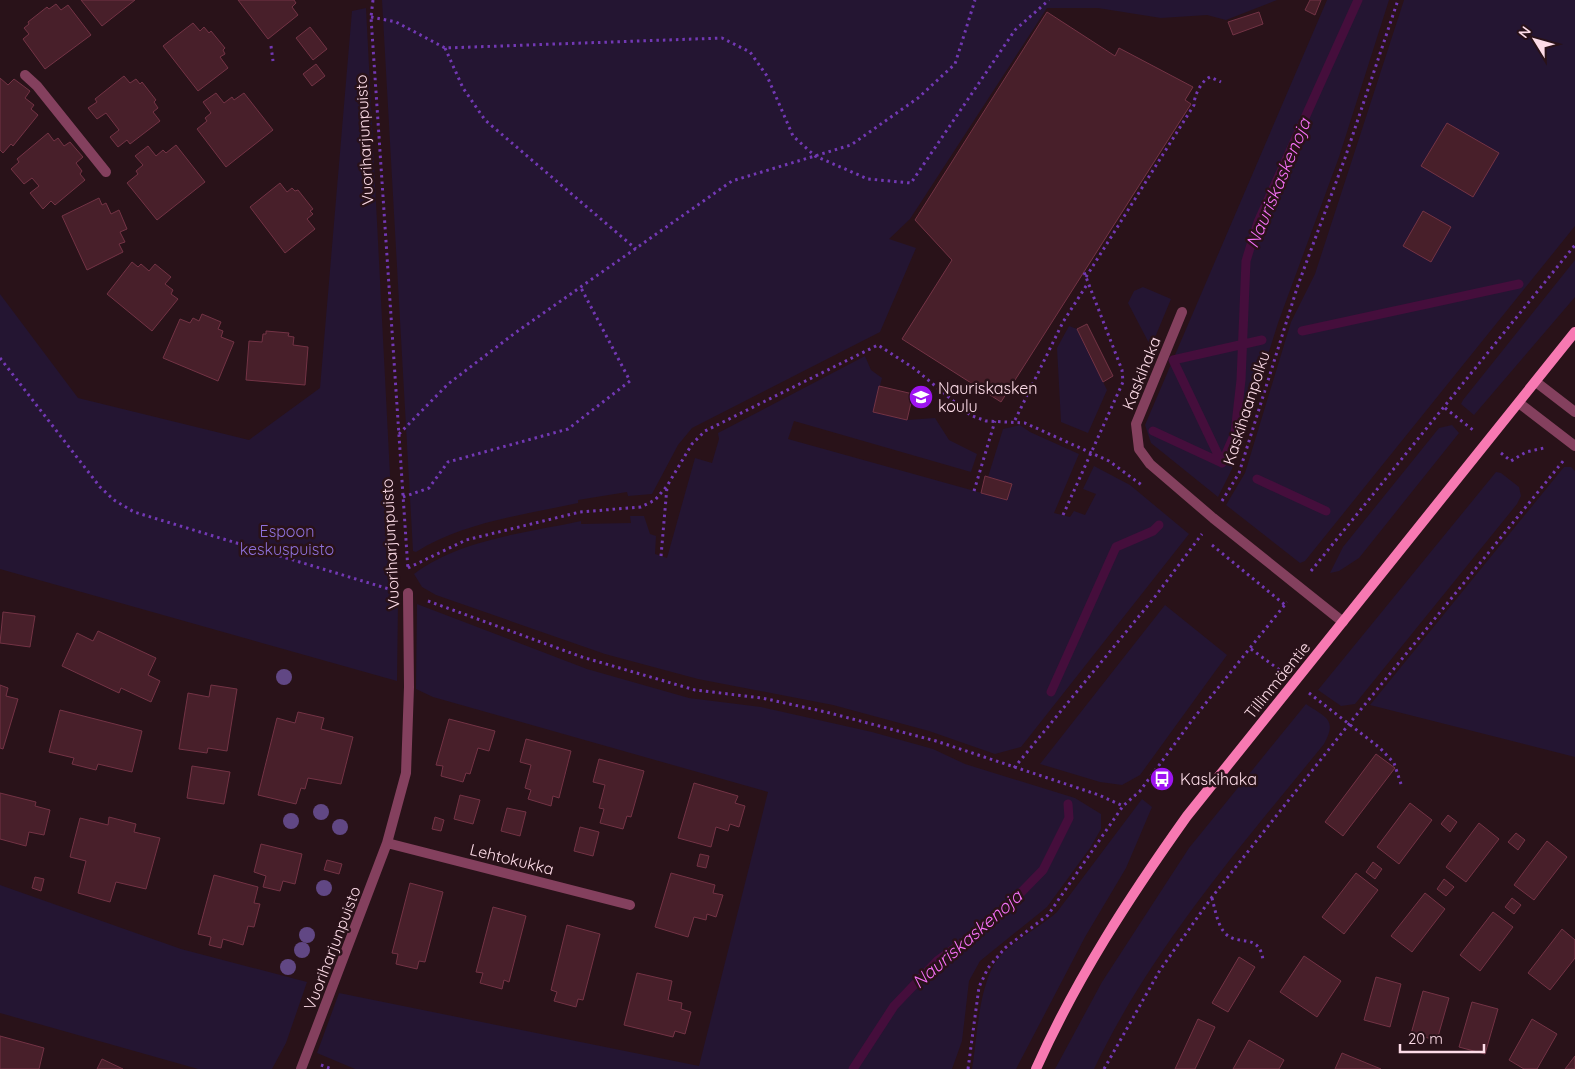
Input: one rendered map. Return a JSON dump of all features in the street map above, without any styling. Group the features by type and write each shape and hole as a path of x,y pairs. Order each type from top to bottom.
{"street":[{"path":"25,75 38,86 106,172"},
{"name":"Kaskihaka","path":"1182,312 1141,408 1136,424 1139,449 1150,464 1213,518 1343,622"},
{"name":"Tillinmäentie","path":"1036,1069 1070,1001 1145,875 1188,816 1575,332"},
{"path":"1536,382 1575,412"},
{"path":"1519,403 1575,446"},
{"name":"Vuoriharjunpuisto","path":"301,1069 387,843 406,773 410,687 408,593"},
{"name":"Lehtokukka","path":"387,843 630,905"}],"path":[{"name":"Vuoriharjunpuisto","path":"373,0 371,17 408,568 408,593"},
{"path":"399,434 448,384 515,334 732,181 851,145 918,98 954,64 975,0"},
{"path":"371,17 396,22 445,48 722,38 750,52 767,76 793,136 815,156 868,179 911,183 1015,30 1049,0"},
{"name":"Kaskihaanpolku","path":"1014,768 1154,598 1213,518 1239,473 1298,285 1345,158 1398,0"},
{"path":"272,46 273,60"},
{"path":"445,48 462,88 485,120 636,249"},
{"path":"1086,277 1194,105 1194,97 1206,79 1210,77 1221,82"},
{"path":"968,1069 979,987 988,968 1005,948 1048,915 1123,806 1140,791 1299,586 1575,245"},
{"path":"1063,515 1123,382 1122,370 1084,272"},
{"path":"1015,420 1063,322 1088,283"},
{"path":"403,497 429,488 448,462 568,429 630,381 581,288"},
{"path":"408,568 466,540 580,512 641,507 655,500 667,486 692,444 705,432 878,345 915,369 970,414 995,421 1015,420 1026,422 1092,453"},
{"path":"0,358 100,487 114,500 134,512 371,585 408,593 582,657 695,690 762,698 826,712 936,741 1099,795 1123,806"},
{"path":"974,492 995,421"},
{"path":"1104,1069 1160,970 1212,897 1348,724 1567,457"},
{"path":"661,556 667,486"},
{"path":"1251,649 1274,665"},
{"path":"1310,694 1380,748 1394,763 1402,787"},
{"path":"1212,897 1224,932 1230,937 1258,946 1262,950 1263,960"}],"green space":[{"path":"382,0 1277,0 1226,20 1207,15 1161,18 1098,8 1047,8 910,219 889,239 916,248 880,332 692,428 678,445 652,494 628,496 627,492 578,500 578,503 474,526 454,533 416,552 413,551"},
{"path":"1327,0 1389,0 1339,157 1278,323 1232,469 1218,497 1151,443 1145,425"},
{"path":"1404,0 1575,0 1575,226 1305,561 1300,563 1226,505 1245,473 1291,322 1315,274"},
{"name":"Espoon keskuspuisto","path":"366,8 398,602 397,681 0,569 0,294 78,398 249,440 320,388 352,11"},
{"path":"1575,260 1575,297 1474,415 1461,404 1463,400"},
{"path":"1143,287 1171,299 1151,347 1128,303 1134,291"},
{"path":"1069,326 1077,329 1107,390 1088,433 1061,422 1057,348"},
{"path":"865,356 871,370 882,378 873,412 907,420 935,418 949,440 977,454 971,472 794,421 788,439 1007,500 1012,484 988,477 1003,429 1020,425 1030,432 1079,454 1054,513 1070,517 1074,511 1085,515 1096,494 1083,489 1094,466 1130,485 1189,534 1021,747 995,754 929,731 833,705 698,679 605,654 436,595 422,587 414,574 432,562 452,553 494,539 581,521 581,524 631,523 630,516 644,516 650,534 656,536 655,554 667,558 695,458 712,463 719,439 718,433"},
{"path":"1452,425 1459,433 1359,558 1339,571 1330,573 1343,547 1439,428"},
{"path":"1564,467 1571,467 1575,471 1575,757 1370,705"},
{"path":"1496,472 1501,473 1519,487 1521,496 1517,504 1355,704 1341,706 1318,690"},
{"path":"417,604 587,669 689,698 761,707 872,732 933,749 965,764 1075,798 1101,814 1101,829 1090,848 1047,907 980,961 969,981 962,1041 952,1069 355,1069 317,1053 339,993 699,1066 768,792 433,697 416,689"},
{"path":"1165,605 1227,655 1140,775 1122,785 1100,782 1040,764"},
{"path":"1306,704 1324,716 1329,724 1330,729 1324,744 1230,860 1170,940 1142,982 1094,1069 1055,1069 1102,982 1189,848"},
{"path":"1142,799 1152,807 1126,868 1085,937 1016,1069 972,1069 980,1007 995,963 1010,947 1057,912"},
{"path":"0,885 181,949 307,982 286,1043 272,1069 198,1069 0,1013"}],"building":[{"path":"81,0 135,0 102,26"},
{"path":"238,0 294,0 296,3 292,7 298,15 268,39"},
{"path":"1310,0 1321,0 1315,15 1305,10"},
{"path":"56,4 61,10 68,5 91,35 45,69 23,39 29,34 24,28 29,24 28,22 47,7 49,9"},
{"path":"1047,12 1115,56 1119,48 1193,87 1185,100 1191,104 1001,402 902,339 952,260 915,220"},
{"path":"1259,12 1263,24 1233,35 1228,22"},
{"path":"193,23 200,31 204,27 209,33 211,31 225,48 223,50 225,54 220,57 228,68 198,91 163,46"},
{"path":"310,27 327,49 313,60 296,38"},
{"path":"316,64 325,76 312,86 303,74"},
{"path":"124,76 130,83 136,79 140,84 142,82 156,100 154,102 158,108 153,112 160,121 130,144 127,140 118,147 110,137 119,130 106,113 97,119 88,108 97,102 95,99"},
{"path":"0,78 8,85 14,79 30,91 25,98 34,105 31,109 38,115 13,146 11,144 3,153 0,150"},
{"path":"216,93 224,103 232,97 234,100 244,93 273,130 226,167 197,129 207,121 205,118 211,113 203,102"},
{"path":"1447,123 1499,153 1473,197 1421,166"},
{"path":"48,133 54,141 58,138 64,146 70,142 83,157 76,163 82,171 80,174 85,180 55,205 51,201 43,209 30,193 39,186 32,178 24,184 11,169 19,162 17,159"},
{"path":"176,145 205,182 157,220 127,183 138,174 136,171 143,165 135,156 148,146 156,156 163,150 166,153"},
{"path":"280,183 287,192 292,188 295,191 298,190 313,209 310,211 313,214 307,219 315,229 285,253 250,207"},
{"path":"99,198 102,205 106,203 111,214 119,210 127,229 120,232 125,242 119,244 123,252 87,270 62,216"},
{"path":"1423,211 1451,227 1431,262 1403,246"},
{"path":"132,262 138,267 141,264 149,271 155,264 171,277 165,284 173,290 171,294 178,299 152,331 107,294"},
{"path":"202,314 221,322 218,329 223,331 221,337 234,342 218,381 163,358 180,319 190,323 193,318 199,321"},
{"path":"1087,324 1113,376 1103,382 1077,329"},
{"path":"266,331 289,333 288,336 294,337 293,345 308,347 305,385 246,380 249,341 262,342 263,334 266,334"},
{"path":"879,386 913,394 907,420 873,412"},
{"path":"985,476 1012,484 1007,500 981,493"},
{"path":"3,612 35,616 30,647 0,643"},
{"path":"98,631 156,658 148,675 160,681 151,702 121,688 119,693 62,666 77,633 93,641"},
{"path":"0,685 8,688 6,696 18,699 3,749 0,748"},
{"path":"211,685 237,689 227,751 208,748 207,753 179,749 188,693 209,697"},
{"path":"60,710 142,731 132,772 98,764 96,770 72,764 74,758 49,752"},
{"path":"298,712 324,718 321,729 353,737 341,784 308,778 305,789 301,788 296,804 258,795 277,718 295,723"},
{"path":"449,719 495,731 489,751 478,748 470,774 466,773 463,782 441,776 443,766 436,765"},
{"path":"526,739 571,751 559,798 553,796 551,806 528,799 531,790 525,788 531,765 520,762"},
{"path":"1376,754 1395,768 1343,836 1325,822"},
{"path":"599,759 644,771 631,817 627,816 623,829 600,823 604,809 599,808 605,785 593,782"},
{"path":"192,766 230,772 224,804 187,798"},
{"path":"694,783 738,796 735,803 745,806 739,827 730,824 728,831 716,827 711,847 678,838"},
{"path":"0,793 36,802 35,806 50,810 44,835 29,832 26,846 0,839"},
{"path":"460,795 480,800 473,824 454,819"},
{"path":"1410,803 1432,820 1399,864 1377,847"},
{"path":"507,808 526,812 520,836 501,831"},
{"path":"1448,815 1457,822 1450,832 1441,824"},
{"path":"109,817 136,824 134,832 160,838 146,889 116,882 110,902 78,893 86,861 70,857 80,818 108,825"},
{"path":"435,817 444,820 441,831 432,829"},
{"path":"1479,823 1499,839 1466,882 1446,867"},
{"path":"580,827 599,832 593,856 574,851"},
{"path":"1516,833 1525,840 1518,850 1508,842"},
{"path":"1547,841 1567,857 1534,900 1514,885"},
{"path":"261,844 302,854 295,884 283,881 280,891 263,887 266,876 254,872"},
{"path":"700,854 709,856 706,868 697,866"},
{"path":"327,860 342,864 339,874 324,870"},
{"path":"1373,862 1382,869 1375,879 1366,872"},
{"path":"671,873 715,885 713,893 723,895 716,917 707,914 706,920 694,917 688,937 655,927"},
{"path":"1356,873 1378,890 1344,934 1322,917"},
{"path":"214,875 258,887 254,903 260,904 254,927 248,926 243,945 223,939 221,948 209,945 211,937 198,934"},
{"path":"35,877 44,879 41,891 32,888"},
{"path":"1444,879 1454,887 1446,896 1437,889"},
{"path":"410,883 443,892 425,962 419,961 417,969 396,964 398,954 392,953"},
{"path":"1425,893 1445,909 1412,952 1391,936"},
{"path":"1512,898 1521,905 1514,914 1505,907"},
{"path":"493,907 526,916 509,982 504,980 502,989 480,983 483,973 476,972"},
{"path":"1493,912 1513,927 1480,971 1460,955"},
{"path":"567,925 600,934 583,1000 578,999 576,1007 554,1001 557,992 551,990"},
{"path":"1562,929 1575,940 1575,958 1550,990 1528,973"},
{"path":"1304,956 1341,981 1317,1017 1280,992"},
{"path":"1239,957 1255,967 1228,1012 1212,1003"},
{"path":"637,973 672,981 668,1000 682,1003 681,1009 691,1012 685,1034 675,1031 673,1037 624,1025"},
{"path":"1376,977 1401,984 1390,1027 1364,1020"},
{"path":"1423,991 1449,998 1437,1040 1411,1034"},
{"path":"1472,1002 1498,1009 1485,1054 1459,1047"},
{"path":"1198,1019 1215,1027 1195,1069 1175,1069"},
{"path":"1532,1019 1557,1034 1537,1069 1524,1069 1509,1060"},
{"path":"0,1036 44,1048 39,1069 0,1069"},
{"path":"1249,1040 1284,1060 1279,1069 1233,1069"},
{"path":"1342,1053 1381,1069 1335,1069"},
{"path":"1575,1056 1575,1069 1565,1069"},
{"path":"102,1059 123,1069 97,1069"}],"waterway":[{"name":"Nauriskaskenoja","path":"1222,463 1235,433 1241,380 1246,261 1258,222 1358,0"},
{"path":"1302,331 1519,284"},
{"path":"1222,463 1173,360 1262,340"},
{"path":"1153,431 1222,463"},
{"path":"1257,479 1326,511"},
{"name":"Nauriskaskenoja","path":"1051,692 1116,547 1153,531 1159,525"},
{"name":"Nauriskaskenoja","path":"853,1069 894,1006 937,961 995,919 1043,870 1069,818 1068,804"}],"place":[{"name":"Nauriskasken koulu","path":"921,397"},
{"name":"Kaskihaka","path":"1162,779"}]}
